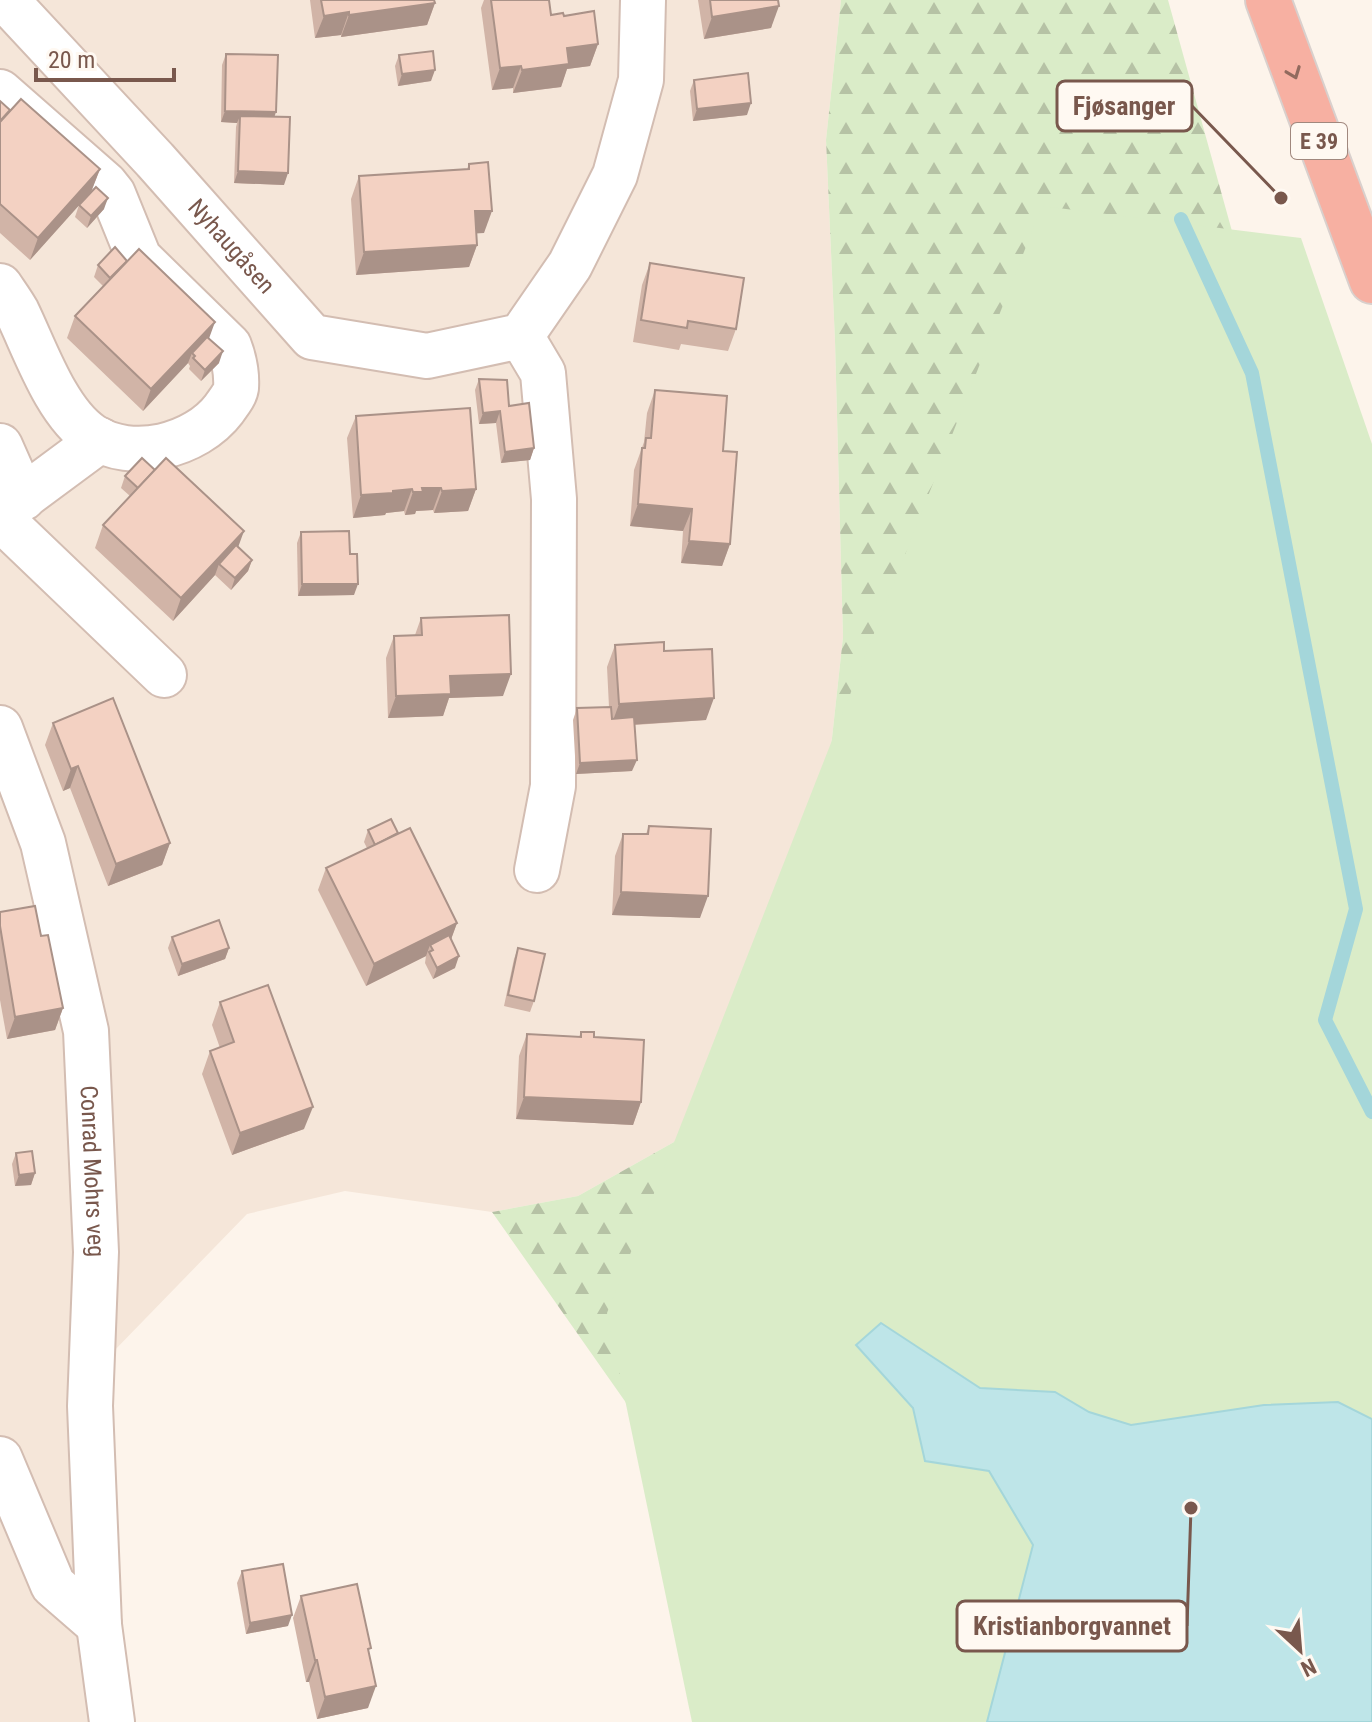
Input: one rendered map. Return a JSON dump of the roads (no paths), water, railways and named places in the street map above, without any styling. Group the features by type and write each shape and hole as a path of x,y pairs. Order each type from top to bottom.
{"highway":[{"name":"E 39","path":"1268,0 1372,281"}],"street":[{"name":"Nyhaugåsen","path":"6,0 155,160 312,337 427,356 521,336"},
{"path":"537,870 553,786 554,499 543,373 521,336 570,265 615,175 641,80 643,0"},
{"path":"0,92 113,194 139,258 229,346 234,359 236,391 221,412 203,429 177,442 152,448 130,448 100,440 90,435 64,408 32,349 16,310 0,286"},
{"path":"8,510 100,440"},
{"path":"0,446 8,510 164,675"},
{"name":"Conrad Mohrs veg","path":"0,728 43,843 86,1031 96,1252 90,1406 99,1625 112,1722"},
{"path":"0,1459 53,1585 99,1625"}],"water":[{"path":"881,1323 980,1388 1055,1392 1089,1412 1131,1425 1264,1405 1338,1402 1372,1419 1372,1722 987,1722 1033,1545 989,1471 925,1461 913,1408 856,1345"}],"waterway":[{"path":"1181,219 1252,373 1356,909 1325,1020 1372,1112"}],"place":[{"name":"Fjøsanger","path":"1281,198"},
{"name":"Kristianborgvannet","path":"1191,1508"}]}
